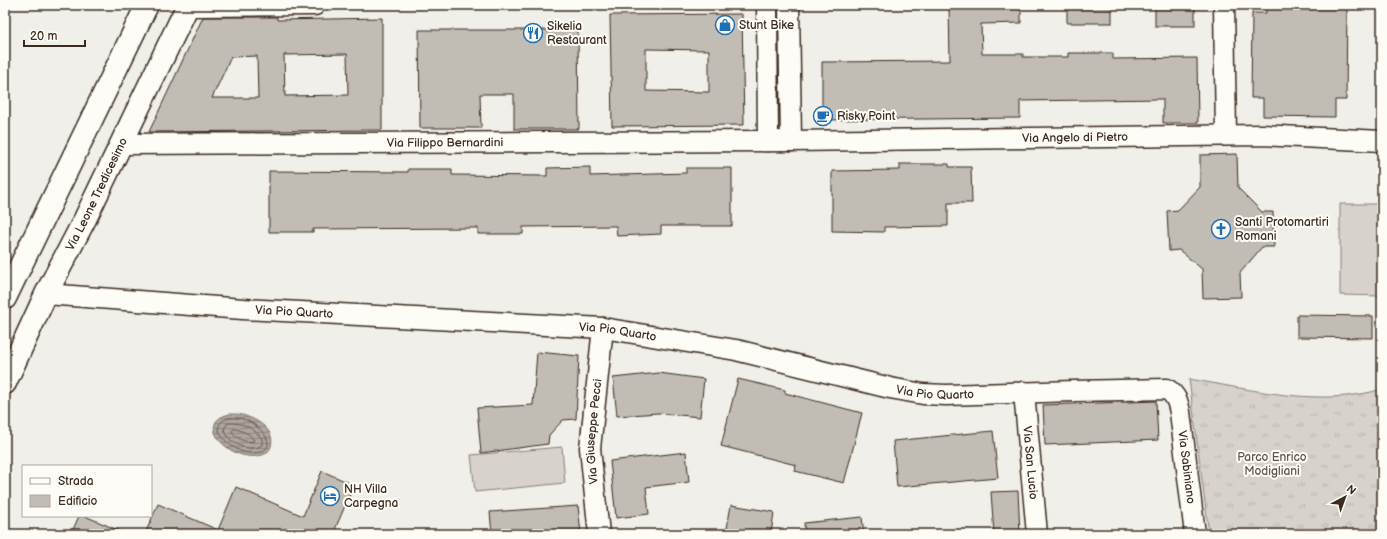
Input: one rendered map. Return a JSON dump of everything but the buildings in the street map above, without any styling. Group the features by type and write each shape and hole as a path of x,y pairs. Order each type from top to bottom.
{"main road":[{"path":"5,298 147,5"},
{"name":"Via Leone Tredicesimo","path":"5,383 46,294 85,219 188,6"}],"street":[{"path":"188,6 315,5"},
{"path":"767,5 768,141"},
{"path":"790,5 790,141"},
{"path":"1224,5 1226,135"},
{"name":"Via Angelo di Pietro","path":"768,141 1226,135 1262,135 1382,141"},
{"name":"Via Filippo Bernardini","path":"121,144 768,141"},
{"name":"Via Pio Quarto","path":"46,294 243,309 603,328 736,350 890,388 923,394 946,395 1024,392 1167,390 1174,394 1178,401"},
{"name":"Via Giuseppe Pecci","path":"599,534 590,448 603,328"},
{"name":"Via San Lucio","path":"1024,392 1037,534"},
{"name":"Via Sabiniano","path":"1178,401 1182,421 1195,534"}],"green space":[{"path":"1340,204 1382,204 1382,296 1340,295"},
{"name":"Parco Enrico Modigliani","path":"1189,379 1261,392 1310,397 1335,397 1382,389 1382,534 1209,534"},
{"path":"562,447 565,483 475,492 471,455"}],"water":[{"path":"230,414 246,416 265,427 270,433 272,444 265,454 258,456 246,456 235,453 219,440 215,432 215,424 220,418"}],"place":[{"name":"Stunt Bike","path":"725,25"},
{"name":"Sikelia Restaurant","path":"533,33"},
{"name":"Risky Point","path":"823,116"},
{"name":"Santi Protomartiri Romani","path":"1221,229"},
{"name":"NH Villa Carpegna","path":"330,496"}]}
